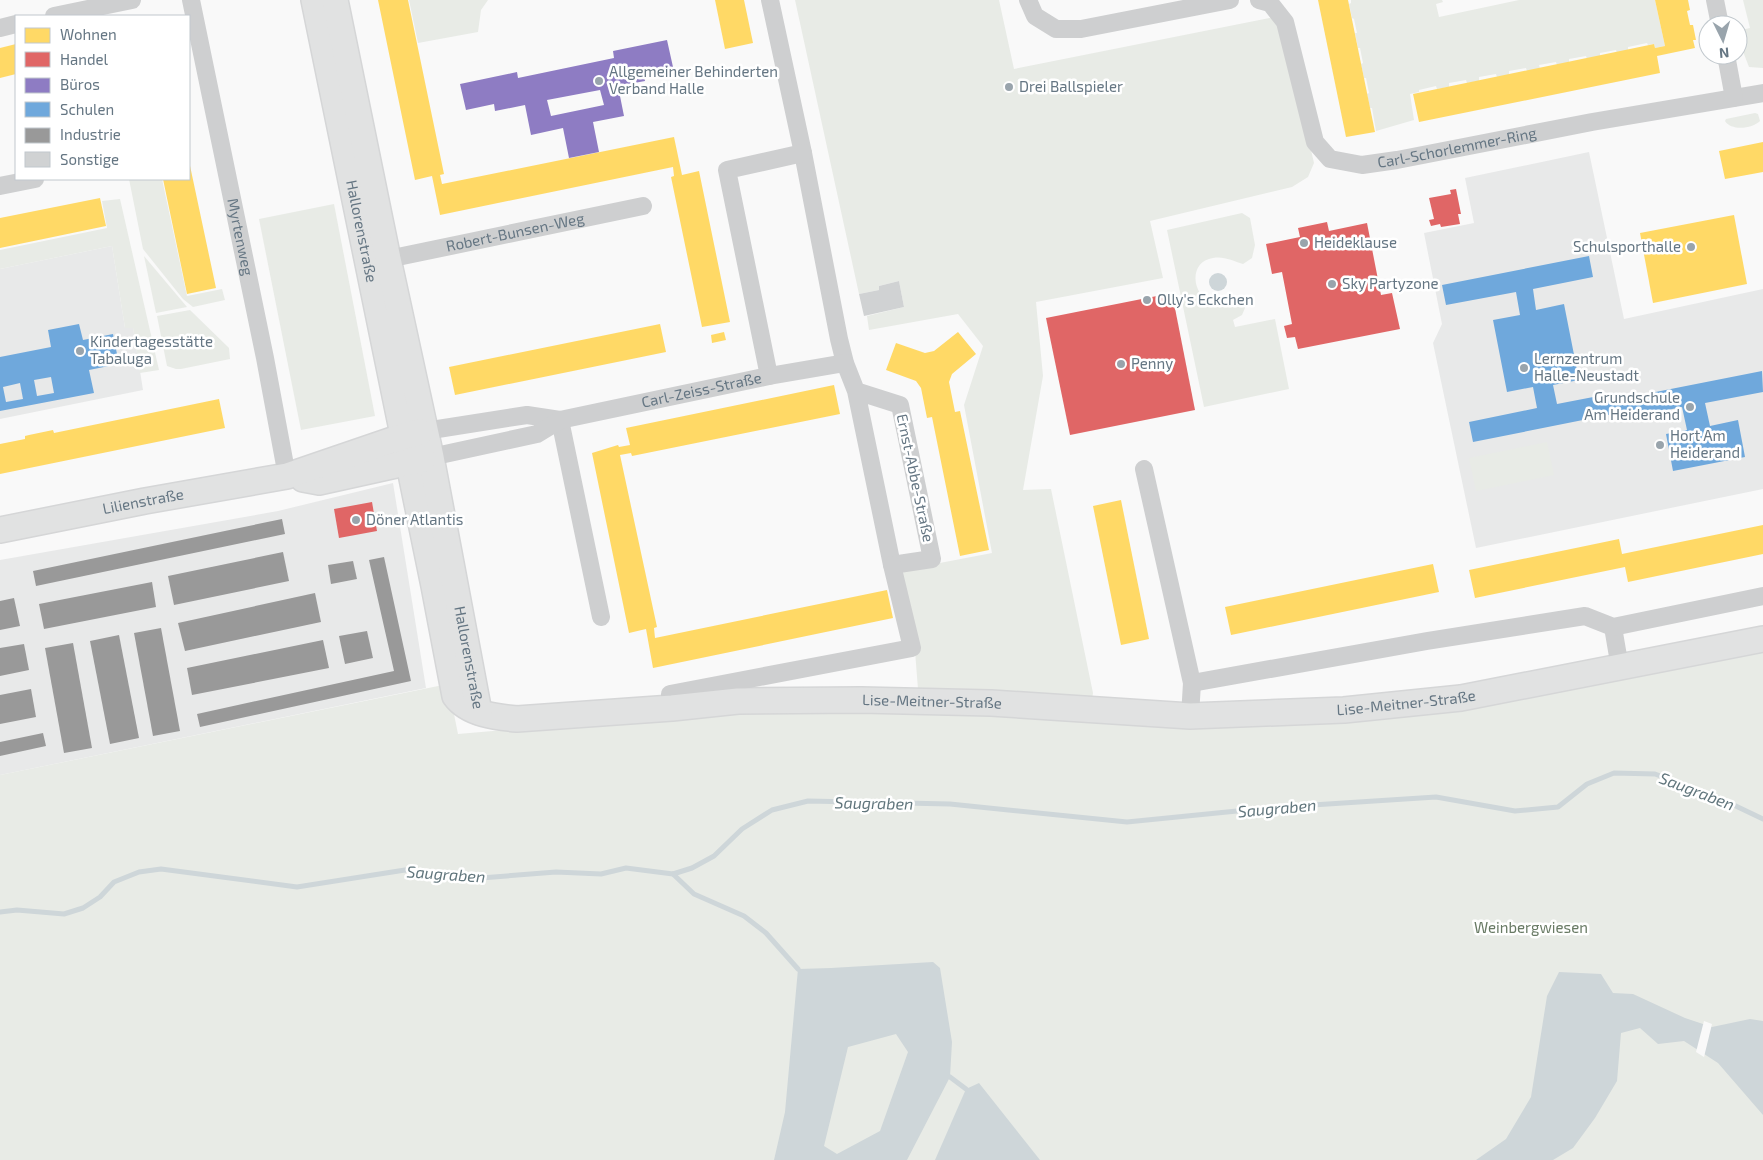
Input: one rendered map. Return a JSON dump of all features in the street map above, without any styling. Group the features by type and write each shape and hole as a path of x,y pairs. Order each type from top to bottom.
{"street":[{"path":"59,15 132,0"},
{"name":"Myrtenweg","path":"191,0 265,358 287,476"},
{"name":"Hallorenstraße","path":"314,0 479,712"},
{"name":"Hallorenstraße","path":"335,0 388,259 414,433"},
{"path":"672,708 670,694 912,648 892,565 856,391 845,363 839,339 803,153 770,0"},
{"path":"1028,0 1035,16 1056,29 1081,29 1230,0"},
{"name":"Carl-Schorlemmer-Ring","path":"1259,0 1270,2 1285,22 1315,142 1330,159 1362,165 1592,122 1763,93"},
{"path":"1716,0 1718,15"},
{"path":"0,28 15,24"},
{"path":"1728,65 1734,98"},
{"path":"769,376 727,170 803,153"},
{"path":"0,186 30,180"},
{"name":"Robert-Bunsen-Weg","path":"388,259 644,206"},
{"name":"Carl-Zeiss-Straße","path":"420,460 537,434 560,420 769,376 845,363"},
{"name":"Ernst-Abbe-Straße","path":"856,391 900,405 932,559 892,565"},
{"name":"Carl-Zeiss-Straße","path":"414,433 527,415 560,420"},
{"path":"560,420 601,617"},
{"name":"Lilienstraße","path":"0,530 145,501 287,476 414,433"},
{"name":"Lilienstraße","path":"287,476 319,482 420,460"},
{"path":"1144,469 1192,683 1190,716"},
{"path":"1192,683 1436,639 1586,616 1613,627 1763,596"},
{"path":"1613,627 1620,668"},
{"name":"Lise-Meitner-Straße","path":"479,712 492,716 516,719 672,708 738,701 861,700 991,703 1190,716 1344,710 1461,698 1763,639"}],"shaded area":[{"name":"Lernzentrum Halle-Neustadt","path":"1589,152 1624,319 1763,289 1763,489 1476,548 1433,343 1442,324 1424,233 1474,223 1465,178"},
{"name":"Kindertagesstätte Tabaluga","path":"112,246 125,328 133,327 143,390 0,419 0,269"},
{"path":"1214,273 1222,273 1227,278 1225,289 1214,291 1209,286 1209,278"},
{"path":"393,483 426,688 0,775 0,560 278,511"},
{"path":"933,962 940,968 952,1042 950,1077 907,1160 774,1160 785,1112 798,969","holes":["896,1034 908,1052 880,1131 837,1154 824,1146 848,1047"]},
{"path":"1559,972 1601,974 1613,993 1633,994 1685,1018 1712,1027 1750,1019 1763,1021 1763,1115 1718,1063 1684,1041 1658,1044 1640,1028 1621,1033 1617,1081 1595,1118 1573,1148 1553,1160 1476,1160 1506,1139 1531,1097 1547,996"},
{"path":"979,1083 1040,1160 935,1160 966,1089"}],"green space":[{"path":"409,0 488,0 481,10 478,32 418,43"},
{"path":"795,0 999,0 1014,69 1274,17 1284,33 1314,163 1308,177 1292,187 1150,221 1163,278 1036,302 1043,376 1023,490 1051,489 1093,693 1091,707 919,702 915,651 898,571 992,553 964,405 983,346 958,314 869,330 867,316 904,307 899,281 879,286 879,290 859,294"},
{"path":"1351,0 1442,0 1443,2 1436,4 1439,17 1519,0 1655,0 1665,46 1655,48 1654,44 1648,45 1647,43 1628,47 1628,51 1617,53 1616,50 1600,53 1600,56 1587,59 1586,56 1569,59 1569,63 1557,65 1556,62 1539,65 1540,69 1527,71 1526,68 1509,71 1509,75 1497,77 1496,74 1479,77 1479,81 1467,83 1466,80 1449,83 1449,87 1437,89 1436,86 1419,90 1419,92 1410,94 1414,120 1376,131 1372,108 1370,108 1367,94 1369,93 1366,78 1364,78 1361,64 1363,63 1360,48 1358,48 1355,33 1357,33 1349,4"},
{"path":"1743,0 1763,0 1763,68 1749,67 1748,64 1748,28 1750,28"},
{"path":"1758,114 1760,121 1752,126 1737,128 1725,121 1726,119"},
{"path":"129,180 162,180 187,296 222,289 225,300 193,307 183,299 143,249"},
{"path":"120,199 159,370 140,373 133,328 125,328 112,246 0,269 0,250 107,228 102,201"},
{"path":"334,204 375,416 301,430 259,219"},
{"path":"1242,213 1250,218 1255,245 1252,258 1243,264 1221,258 1205,261 1196,272 1197,287 1206,299 1222,302 1236,297 1244,305 1245,308 1242,315 1233,320 1235,327 1275,319 1289,389 1204,407 1167,230"},
{"path":"144,256 187,307 156,313"},
{"path":"190,310 229,348 230,359 181,369 167,366 157,316"},
{"path":"1547,442 1554,475 1476,491 1469,458"},
{"name":"Weinbergwiesen","path":"1763,645 1763,1160 0,1160 0,775 448,684 458,734 718,711 829,707 1173,725"}],"pier":[{"path":"1704,1021 1712,1024 1704,1057 1696,1052"}],"building: Wohnen":[{"path":"378,0 408,0 444,174 440,175 442,184 674,137 682,175 699,171 730,322 702,327 671,177 674,176 673,167 440,215 432,176 415,180"},
{"path":"715,0 744,0 753,43 725,49"},
{"path":"1318,0 1348,0 1375,132 1346,137"},
{"path":"1655,0 1688,0 1690,10 1687,11 1690,25 1693,25 1696,40 1693,40 1695,48 1657,56 1660,73 1419,122 1413,94 1654,44 1655,48 1665,46"},
{"path":"15,44 15,74 0,78 0,48"},
{"path":"1763,142 1763,172 1725,179 1719,151"},
{"path":"190,166 216,288 187,294 163,180 190,180"},
{"path":"100,198 106,226 0,248 0,218"},
{"name":"Schulsporthalle","path":"1734,215 1747,284 1653,303 1640,233"},
{"path":"660,324 666,352 455,395 449,367"},
{"path":"724,332 726,340 712,343 711,335"},
{"path":"958,332 976,354 952,374 949,382 955,412 960,411 989,550 960,556 932,417 927,418 921,388 916,381 886,370 896,343 925,353 934,351"},
{"path":"834,385 840,414 632,456 631,453 620,455 657,627 654,628 655,638 887,590 893,618 653,668 646,629 629,633 592,453 618,445 619,447 630,445 626,428"},
{"path":"219,399 225,428 0,474 0,444 25,439 25,436 53,430 54,433"},
{"path":"1121,500 1149,639 1121,645 1093,506"},
{"path":"1763,525 1763,554 1628,582 1625,567 1475,598 1469,570 1619,539 1622,554"},
{"path":"1433,564 1439,592 1231,635 1225,607"}],"building: Handel":[{"path":"1456,189 1461,214 1458,214 1460,224 1441,227 1440,224 1431,226 1429,220 1434,219 1429,198 1451,194 1450,190"},
{"name":"Sky Partyzone","path":"1327,222 1329,231 1367,223 1381,295 1392,293 1400,329 1298,349 1295,337 1287,338 1284,326 1292,324 1282,272 1272,274 1266,244 1300,237 1298,228"},
{"name":"Penny","path":"1172,293 1195,410 1070,435 1046,318"},
{"name":"Döner Atlantis","path":"372,502 377,531 339,538 334,509"}],"building: Büros":[{"path":"667,40 673,67 644,73 645,81 618,86 624,116 593,122 599,152 569,158 563,128 531,135 525,105 495,111 494,104 466,110 460,84 517,72 518,78 614,58 613,51","holes":["600,90 604,105 551,116 547,100"]}],"building: Schulen":[{"path":"1589,256 1593,277 1533,289 1536,310 1564,304 1579,380 1553,385 1557,404 1614,393 1615,400 1762,371 1763,392 1705,403 1710,426 1738,420 1745,457 1673,471 1666,434 1687,430 1682,407 1619,420 1618,413 1473,442 1469,422 1537,408 1533,387 1507,392 1493,320 1520,315 1516,292 1446,305 1442,285"},
{"path":"79,324 83,340 113,334 119,364 89,370 94,393 0,411 0,357 51,347 48,330","holes":["51,377 54,393 37,396 34,380","20,383 23,399 6,402 3,387"]}],"building: Industrie":[{"path":"282,519 285,534 36,586 33,571"},
{"path":"283,552 289,581 174,605 168,576"},
{"path":"384,557 411,681 200,727 197,714 394,671 369,560"},
{"path":"353,561 357,579 331,584 328,565"},
{"path":"152,582 156,607 44,629 39,604"},
{"path":"315,593 321,622 185,651 178,623"},
{"path":"14,598 20,626 0,630 0,601"},
{"path":"161,628 180,731 153,736 134,633"},
{"path":"367,631 373,658 345,664 339,636"},
{"path":"119,635 139,738 110,744 90,641"},
{"path":"323,640 329,668 192,695 187,668"},
{"path":"73,643 92,748 64,753 45,648"},
{"path":"24,644 29,670 0,676 0,648"},
{"path":"31,689 36,717 0,724 0,695"},
{"path":"43,733 46,746 0,756 0,742"}],"building: Sonstige":[{"path":"899,281 904,307 864,316 859,294 879,290 879,286"}],"waterway":[{"name":"Saugraben","path":"0,912 17,910 64,914 83,908 100,897 114,882 139,872 161,869 297,887 405,870 481,878 556,872 601,874 626,868 673,874 692,868 714,856 742,829 772,810 808,801 950,804 1127,822 1267,808 1436,797 1515,811 1558,807 1587,784 1614,773 1655,774 1719,798 1763,819"},
{"path":"673,874 694,894 744,916 766,933 798,969"},
{"path":"950,1077 966,1089"}],"place":[{"name":"Allgemeiner Behinderten Verband Halle","path":"599,81"},
{"name":"Drei Ballspieler","path":"1009,87"},
{"name":"Heideklause","path":"1304,243"},
{"name":"Schulsporthalle","path":"1691,247"},
{"name":"Sky Partyzone","path":"1332,284"},
{"name":"Olly's Eckchen","path":"1147,300"},
{"name":"Kindertagesstätte Tabaluga","path":"80,351"},
{"name":"Penny","path":"1121,364"},
{"name":"Lernzentrum Halle-Neustadt","path":"1524,368"},
{"name":"Grundschule Am Heiderand","path":"1690,407"},
{"name":"Hort Am Heiderand","path":"1660,445"},
{"name":"Döner Atlantis","path":"356,520"}]}
